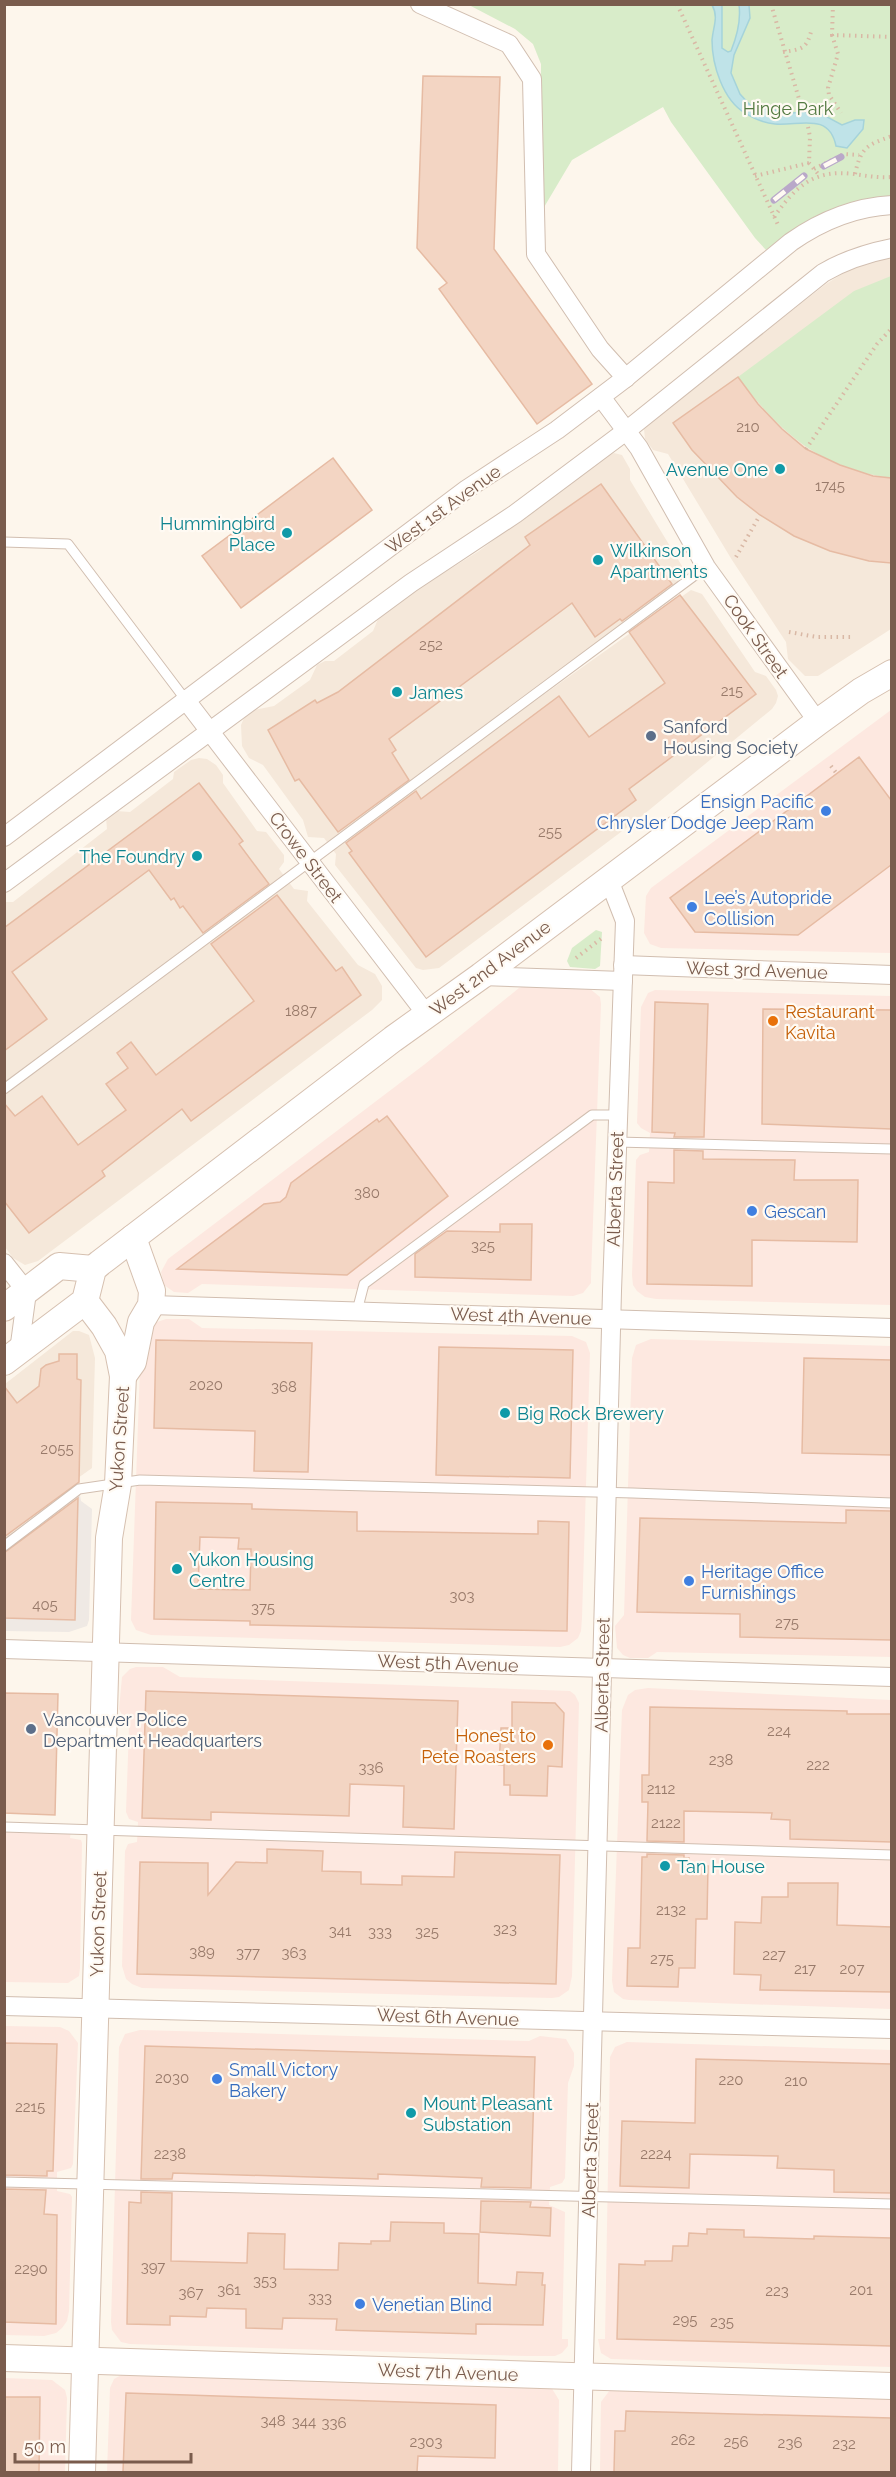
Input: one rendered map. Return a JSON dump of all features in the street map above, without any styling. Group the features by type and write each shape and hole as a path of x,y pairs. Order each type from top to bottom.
{"street":[{"path":"420,4 509,44 532,79 536,254 600,349 626,378"},
{"name":"West 1st Avenue","path":"4,837 466,489 557,430 601,397 802,235 845,214 891,205"},
{"path":"4,883 411,583 515,514 626,431 823,273 840,263 867,253 891,249"},
{"name":"Cook Street","path":"601,397 639,448 706,567 818,722"},
{"name":"West 2nd Avenue","path":"93,1269 393,1038 481,976 818,722 891,673"},
{"name":"Crowe Street","path":"185,699 427,1015"},
{"name":"Alberta Street","path":"581,2472 611,1319 625,921 609,880"},
{"name":"West 3rd Avenue","path":"481,976 623,973 891,975"},
{"path":"133,1238 150,1282 151,1305"},
{"path":"4,1263 11,1301 12,1357"},
{"path":"11,1301 60,1266 93,1269 86,1301 12,1357"},
{"name":"Yukon Street","path":"82,2472 109,1538 118,1484 123,1376 117,1351 104,1326 86,1301"},
{"name":"West 4th Avenue","path":"151,1305 891,1328"},
{"name":"Yukon Street","path":"123,1376 133,1362 141,1323 151,1305"},
{"name":"West 5th Avenue","path":"4,1649 891,1677"},
{"name":"West 6th Avenue","path":"4,2006 891,2029"},
{"name":"West 7th Avenue","path":"4,2358 891,2386"}],"lane":[{"path":"4,542 68,544 185,699"},
{"path":"4,1089 706,567"},
{"path":"357,1311 364,1284 592,1115 618,1115"},
{"path":"617,1142 891,1149"},
{"path":"4,1546 79,1489 140,1480 891,1503"},
{"path":"4,1827 891,1855"},
{"path":"4,2182 891,2204"}],"path":[{"path":"677,4 773,218 780,228"},
{"path":"771,4 783,52 799,99"},
{"path":"833,4 832,35 838,54 829,82 829,95 840,113"},
{"path":"783,52 803,48 808,43 812,28"},
{"path":"832,35 891,37"},
{"path":"808,128 809,163 819,175"},
{"path":"855,174 859,155 869,145 891,136"},
{"path":"814,169 844,154 859,155"},
{"path":"756,176 809,163"},
{"path":"773,218 785,201 802,185 819,175 833,172 877,178 891,177"},
{"path":"806,449 877,344 891,328"},
{"path":"736,556 760,515"},
{"path":"789,632 817,637 851,637"},
{"path":"831,766 837,774"},
{"path":"568,964 602,938"}],"shaded area":[{"path":"891,257 891,629 818,676 805,676 788,659 786,642 732,560 668,454 653,450 645,439 644,429 651,421 826,284 870,261"},
{"path":"614,453 622,455 630,469 630,480 685,571 679,581 356,828 691,590 702,594 755,672 766,676 776,690 778,696 776,703 772,709 637,820 439,968 423,970 416,968 335,865 336,854 324,838 308,837 303,820 263,765 249,758 242,746 241,725 244,718 254,710 274,706 310,680 317,665 325,661 334,661 373,631 378,619 413,592 479,551 605,457"},
{"path":"891,710 891,953 661,948 650,944 644,933 646,896 651,888"},
{"path":"207,759 216,765 223,775 223,783 257,831 266,832 284,855 284,862 279,869 294,889 308,891 307,901 358,965 375,974 382,986 382,1000 372,1010 38,1261 25,1265 13,1258 5,1247 4,902 13,902 107,829 106,818 116,811 130,812 173,779 174,772 191,760"},
{"path":"525,986 589,988 600,997 591,1283 583,1293 573,1296 202,1284 188,1293 174,1292 164,1285 161,1272 168,1259 425,1064 519,988"},
{"path":"655,990 891,996 891,1305 656,1299 645,1297 637,1291 633,1285 632,1275 636,1160 640,1155 649,1152 650,1133 637,1123 641,1007 648,993"},
{"path":"166,1319 189,1319 202,1328 572,1336 586,1342 590,1353 582,1618 578,1638 569,1645 560,1647 151,1635 136,1630 131,1620 141,1340 151,1324"},
{"path":"73,1331 89,1335 95,1358 92,1468 78,1478 79,1489 5,1546 5,1384"},
{"path":"651,1339 891,1346 891,1657 657,1652 648,1658 630,1658 623,1655 617,1648 615,1626 624,1615 632,1358 636,1345"},
{"path":"79,1489 81,1501 92,1509 87,1626 69,1632 5,1631 5,1546"},
{"path":"163,1667 180,1677 570,1691 579,1703 572,1976 569,1990 559,1997 552,1998 142,1988 132,1984 126,1979 122,1966 125,1851 128,1844 137,1842 138,1822 129,1819 126,1812 129,1728 119,1709 122,1677 130,1669"},
{"path":"648,1688 891,1700 891,2009 629,2000 623,1999 614,1992 612,1981 622,1710 628,1695 635,1690"},
{"path":"5,1827 71,1829 70,1838 81,1840 80,1968 79,1976 68,1983 5,1982"},
{"path":"5,2026 60,2027 69,2031 78,2043 73,2164 71,2168 57,2172 57,2191 70,2194 72,2197 69,2311 67,2321 62,2328 56,2333 44,2336 5,2335"},
{"path":"140,2030 529,2041 540,2036 566,2039 574,2053 574,2066 568,2083 565,2178 562,2183 550,2187 549,2205 565,2212 562,2339 568,2339 568,2346 562,2353 555,2356 526,2356 121,2342 112,2330 111,2322 119,2047 125,2034"},
{"path":"627,2042 891,2050 891,2367 611,2359 601,2353 598,2339 605,2339 610,2057 615,2047"},
{"path":"123,2374 551,2387 559,2400 558,2472 107,2472 110,2388 114,2379"},
{"path":"5,2378 52,2380 65,2390 67,2398 65,2472 5,2472"},
{"path":"610,2390 891,2396 891,2472 600,2472 601,2402"}],"green space":[{"name":"Hinge Park","path":"469,5 891,5 891,197 830,210 801,225 766,250 671,122 663,107 572,160 540,214 541,64 533,44 515,29"},
{"path":"891,276 891,478 843,466 803,445 769,415 738,377 854,291"},
{"path":"596,930 602,932 600,966 595,969 570,967 567,961 572,948"}],"water":[{"path":"712,5 722,5 722,48 728,52 731,51 737,34 739,5 749,5 750,18 734,55 731,73 740,94 751,106 792,113 816,111 842,125 855,120 864,120 863,129 847,148 836,146 827,128 820,125 767,123 737,107 720,81 714,60 712,40 715,18"}],"building":[{"path":"423,76 500,77 494,249 592,384 537,424 439,289 447,283 417,248"},
{"name":"Avenue One","path":"738,377 758,404 782,429 806,449 840,465 873,476 891,478 891,563 869,561 830,551 794,536 760,515 737,497 692,450 673,423"},
{"name":"Hummingbird Place","path":"333,458 372,510 241,608 202,556"},
{"name":"James","path":"601,484 672,584 622,621 620,619 595,637 572,603 389,739 396,750 392,753 409,780 338,832 299,779 295,781 268,730 315,700 317,703 338,692 530,545 525,537"},
{"path":"680,595 756,694 629,789 636,800 426,957 349,853 352,851 346,843 416,791 421,799 559,696 589,737 665,683 629,632"},
{"path":"859,757 891,800 891,865 798,935 695,932 670,898"},
{"path":"199,783 243,841 239,844 269,884 203,933 183,906 180,908 174,898 171,900 149,870 12,972 47,1019 4,1051 4,928"},
{"path":"277,895 336,971 342,967 361,995 191,1121 182,1109 102,1171 105,1176 29,1233 4,1201 4,1103 15,1116 42,1096 78,1145 126,1110 106,1084 128,1068 117,1053 131,1042 156,1075 254,1001 211,944"},
{"path":"655,1002 708,1004 704,1137 674,1137 675,1133 652,1132"},
{"path":"763,1009 891,1010 891,1129 762,1124"},
{"path":"387,1116 448,1196 347,1275 177,1269 264,1204 280,1202 286,1197 291,1183 377,1119 379,1122"},
{"name":"Gescan","path":"674,1150 703,1151 703,1159 795,1160 794,1180 858,1180 857,1242 752,1240 752,1286 647,1284 648,1182 674,1183"},
{"path":"500,1224 532,1224 531,1280 415,1277 415,1254 447,1231 500,1232"},
{"path":"156,1340 312,1343 308,1472 254,1471 255,1431 154,1428"},
{"name":"Big Rock Brewery","path":"439,1347 573,1350 570,1478 436,1475"},
{"path":"59,1354 77,1354 77,1379 81,1380 79,1482 4,1537 4,1386 17,1403 39,1386 41,1369 59,1361"},
{"path":"804,1358 891,1360 891,1455 802,1453"},
{"path":"78,1498 75,1620 4,1618 4,1553"},
{"path":"156,1502 252,1504 252,1509 357,1512 357,1531 538,1534 538,1521 569,1522 567,1631 250,1625 250,1621 154,1619","holes":["200,1537 239,1538 238,1549 251,1549 250,1590 198,1589"]},
{"path":"846,1510 891,1511 891,1640 740,1637 740,1614 637,1612 640,1518 846,1523"},
{"path":"146,1691 458,1701 454,1829 403,1827 404,1786 350,1784 349,1816 211,1812 211,1820 142,1818"},
{"name":"Vancouver Police Department Headquarters","path":"4,1693 58,1694 55,1815 4,1813"},
{"path":"512,1702 555,1703 564,1713 562,1767 548,1766 547,1796 510,1795 510,1785 504,1785 504,1765 499,1765 501,1728 512,1728"},
{"path":"650,1707 891,1714 891,1842 790,1839 790,1820 771,1819 772,1813 684,1811 684,1842 647,1841 648,1802 642,1802 642,1775 649,1775"},
{"path":"267,1849 323,1851 322,1871 361,1872 361,1884 402,1885 402,1876 454,1877 455,1852 560,1855 556,1984 137,1974 140,1862 208,1863 208,1895 236,1862 267,1863"},
{"path":"647,1854 684,1855 684,1858 689,1858 689,1866 708,1866 707,1919 696,1919 695,1968 679,1968 678,1987 627,1986 628,1948 640,1948 642,1857 647,1857"},
{"path":"788,1883 838,1883 837,1925 891,1927 891,1992 760,1990 761,1975 734,1974 735,1922 761,1923 762,1897 788,1897"},
{"path":"4,2043 57,2044 53,2171 47,2171 47,2176 4,2175"},
{"name":"Mount Pleasant Substation","path":"145,2046 535,2057 531,2188 481,2187 482,2178 378,2174 378,2179 173,2173 172,2179 141,2179"},
{"path":"696,2059 891,2064 891,2193 834,2192 834,2170 777,2168 778,2156 690,2154 689,2188 620,2186 622,2121 695,2123"},
{"path":"4,2189 46,2190 44,2214 57,2215 56,2324 4,2322"},
{"path":"141,2192 172,2193 171,2261 247,2263 248,2233 285,2234 284,2269 338,2270 339,2243 371,2244 371,2241 390,2241 391,2222 444,2223 444,2233 479,2234 478,2283 516,2285 517,2272 543,2273 542,2285 545,2285 543,2325 476,2324 476,2334 336,2330 337,2319 283,2318 282,2329 246,2328 246,2309 207,2308 206,2317 170,2316 170,2325 127,2324 129,2202 141,2203"},
{"path":"481,2201 531,2202 530,2207 551,2208 550,2236 480,2232"},
{"path":"707,2229 744,2230 744,2237 891,2238 891,2346 617,2339 619,2264 645,2265 645,2261 672,2261 673,2246 688,2246 689,2233 707,2234"},
{"path":"126,2393 496,2405 495,2458 418,2456 417,2472 123,2472"},
{"path":"4,2397 40,2397 39,2472 4,2472"},
{"path":"626,2411 891,2418 891,2472 614,2472 615,2431 625,2431"}],"railway":[{"path":"824,166 841,157"},
{"path":"774,200 804,176"}],"place":[{"name":"Avenue One","path":"780,469"},
{"name":"Hummingbird Place","path":"287,533"},
{"name":"Wilkinson Apartments","path":"598,560"},
{"name":"James","path":"397,692"},
{"name":"Sanford Housing Society","path":"651,736"},
{"name":"Ensign Pacific Chrysler Dodge Jeep Ram","path":"826,811"},
{"name":"The Foundry","path":"197,856"},
{"name":"Lee’s Autopride Collision","path":"692,907"},
{"name":"Restaurant Kavita","path":"773,1021"},
{"name":"Gescan","path":"752,1211"},
{"name":"Big Rock Brewery","path":"505,1413"},
{"name":"Yukon Housing Centre","path":"177,1569"},
{"name":"Heritage Office Furnishings","path":"689,1581"},
{"name":"Vancouver Police Department Headquarters","path":"31,1729"},
{"name":"Honest to Pete Roasters","path":"548,1745"},
{"name":"Tan House","path":"665,1866"},
{"name":"Small Victory Bakery","path":"217,2079"},
{"name":"Mount Pleasant Substation","path":"411,2113"},
{"name":"Venetian Blind","path":"360,2304"}]}
